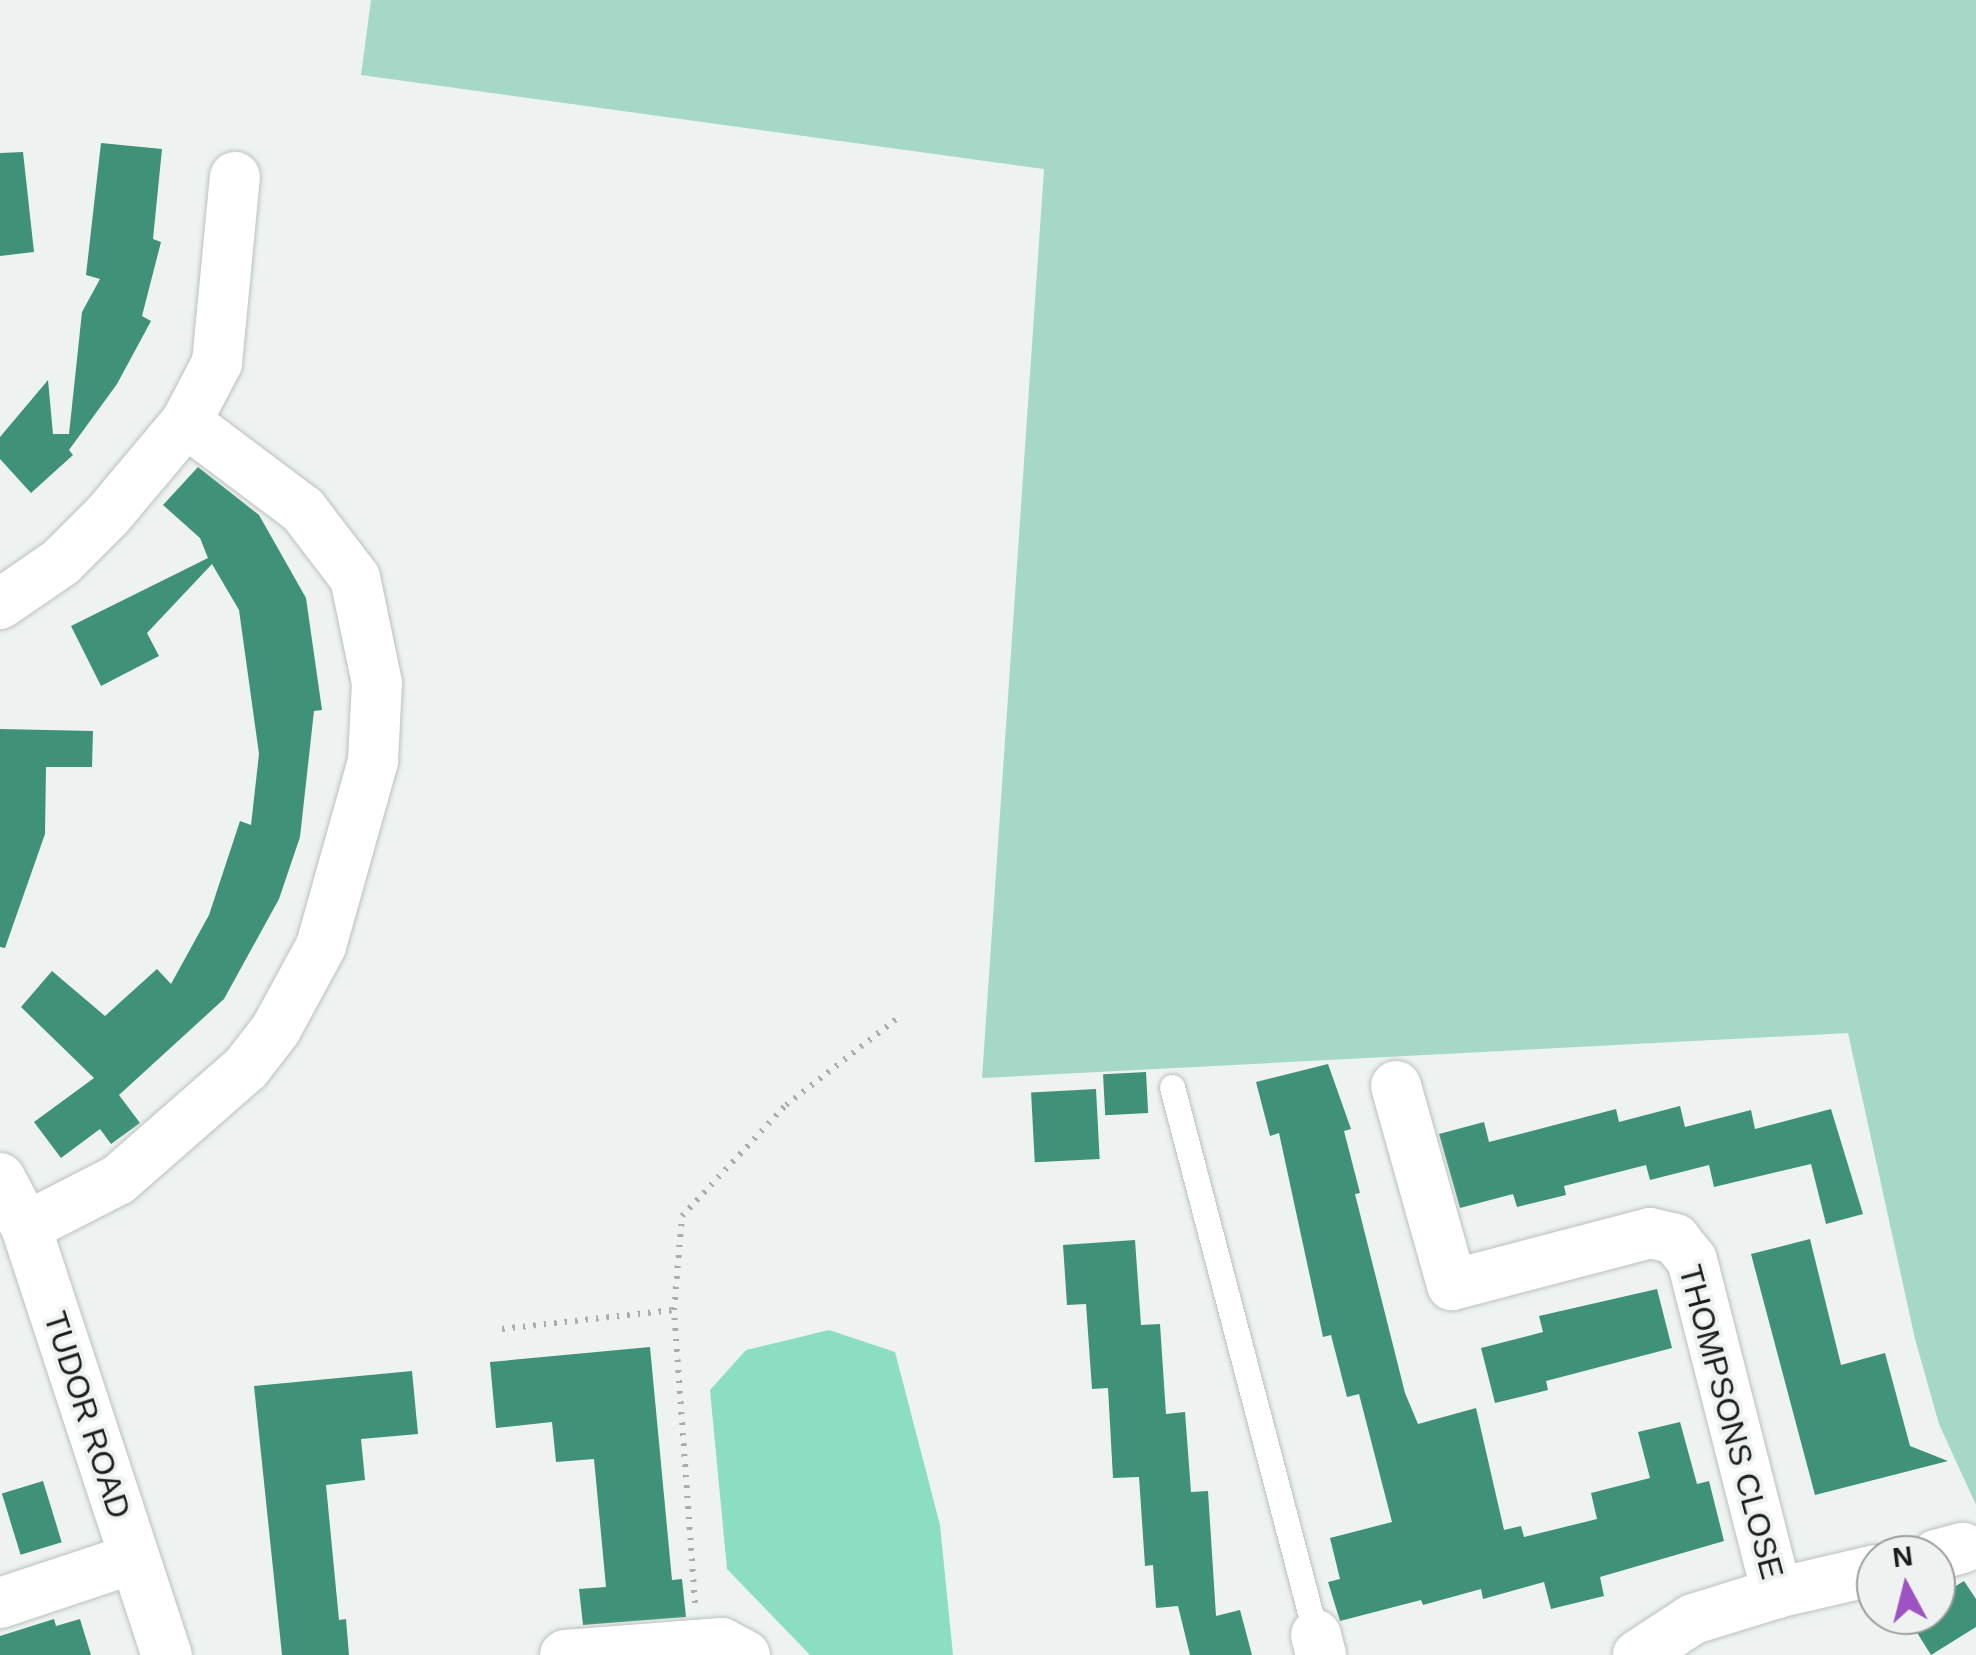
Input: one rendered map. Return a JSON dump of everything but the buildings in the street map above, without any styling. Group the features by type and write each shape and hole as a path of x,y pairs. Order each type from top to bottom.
{"street":[{"path":"0,604 61,562 108,516 186,422 217,363 235,176"},
{"path":"26,1227 118,1180 236,1077 276,1029 321,946 373,761 377,683 355,578 304,510 186,422"},
{"name":"THOMPSONS CLOSE","path":"1396,1086 1452,1285 1640,1234 1660,1234 1684,1246 1777,1593 1692,1619 1638,1655"},
{"name":"TUDOR ROAD","path":"0,1178 26,1227 166,1655"},
{"path":"0,1603 132,1558"},
{"path":"1777,1593 1856,1575"},
{"path":"566,1655 722,1650"}],"lane":[{"path":"1172,1087 1319,1645"}],"path":[{"path":"722,1650 674,1310 682,1216 786,1105 900,1017"},
{"path":"502,1329 674,1310"}],"shaded area":[{"path":"371,0 1976,0 1976,1505 1939,1424 1915,1339 1848,1033 982,1078 1044,169 361,75"},
{"path":"829,1330 895,1352 940,1525 953,1655 810,1655 727,1569 710,1390 746,1350"}]}
